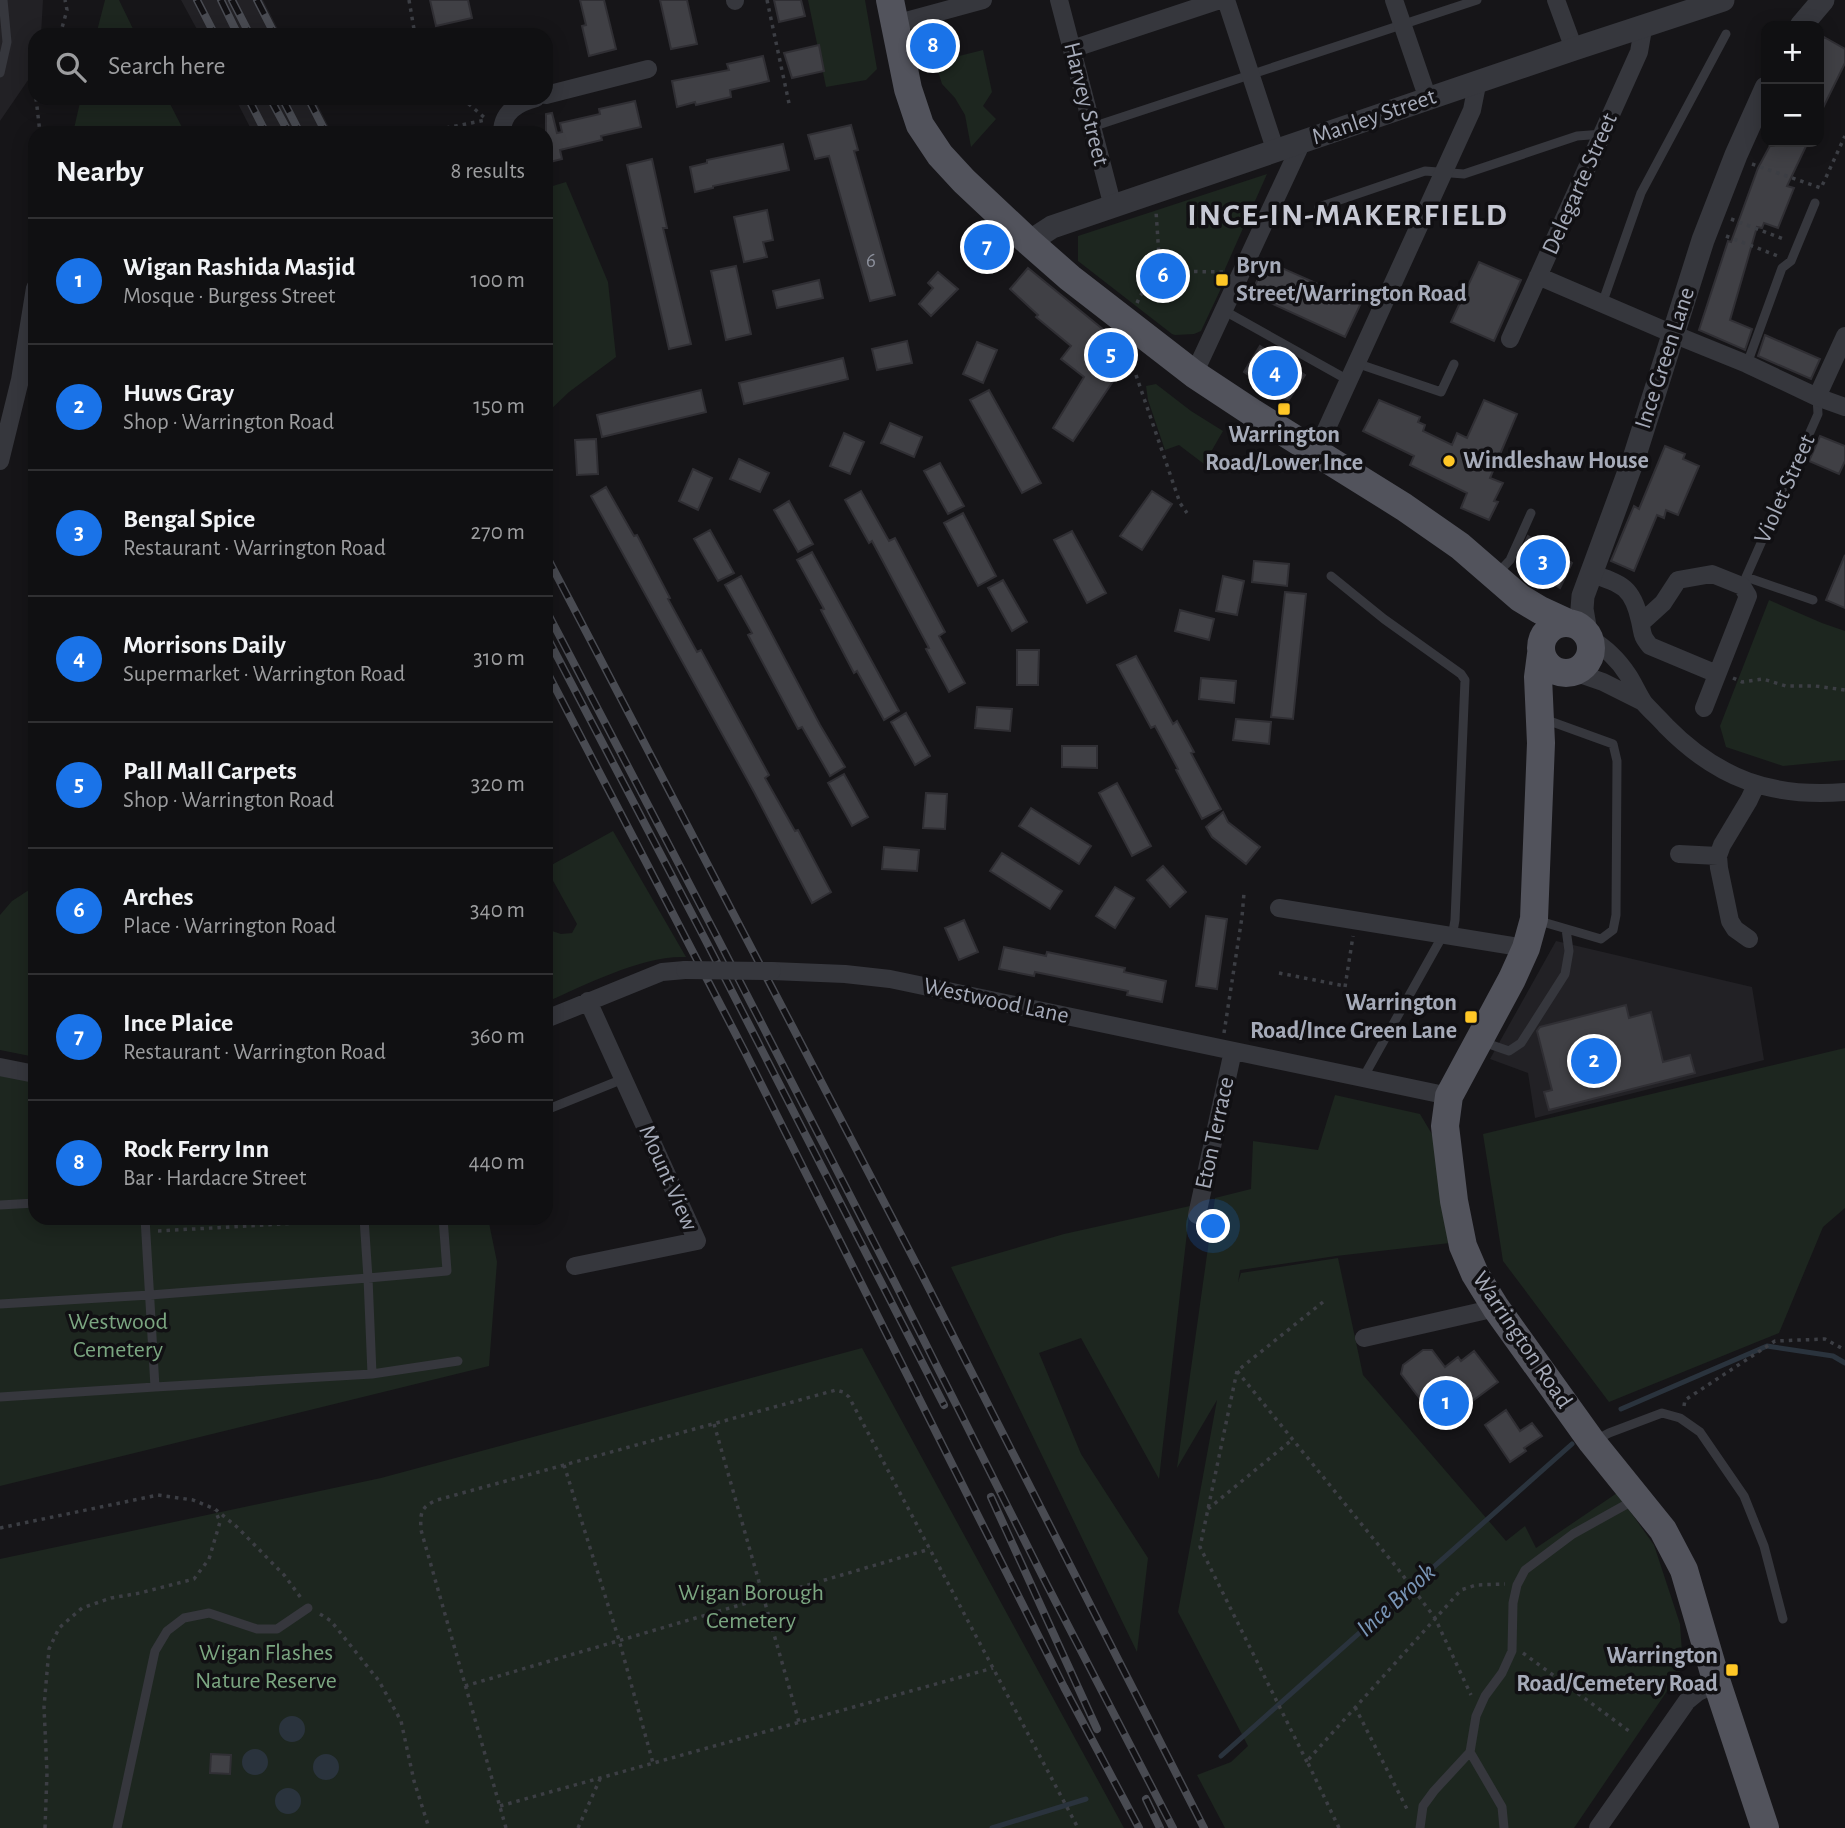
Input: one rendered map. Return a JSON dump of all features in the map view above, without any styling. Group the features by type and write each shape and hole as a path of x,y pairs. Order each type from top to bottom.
{"main road":[{"path":"893,12 908,89 920,125 940,155 964,181 1070,278 1194,374 1404,507 1460,546 1498,580 1535,607 1581,631 1592,646 1591,654 1582,668 1564,673 1550,667 1498,580"},
{"path":"1541,652 1541,642 1550,628 1557,624 1581,631"},
{"name":"Warrington Road","path":"1541,652 1538,677 1542,727 1534,919 1513,979 1449,1096 1445,1126 1454,1201 1463,1246 1475,1275 1592,1442 1663,1531 1684,1570 1717,1683 1765,1828"},
{"name":"Warrington Road","path":"1542,727 1555,697 1573,672"}],"street":[{"name":"Harvey Street","path":"1059,0 1113,207"},
{"path":"1072,49 1220,0"},
{"path":"1226,0 1276,152"},
{"path":"1394,0 1428,99"},
{"path":"1556,0 1574,49"},
{"name":"Manley Street","path":"1029,242 1052,227 1723,0"},
{"path":"1801,21 1808,0"},
{"path":"1804,21 1823,0"},
{"path":"893,12 976,1"},
{"name":"Delegarte Street","path":"1510,339 1639,52 1642,27"},
{"path":"553,93 648,69"},
{"path":"1316,452 1472,110 1475,82"},
{"name":"Ince Green Lane","path":"1581,631 1582,602 1635,455 1703,240 1761,99"},
{"path":"503,125 518,105"},
{"path":"1194,374 1302,142"},
{"path":"1538,276 1845,407"},
{"path":"0,461 20,380 28,331"},
{"name":"Violet Street","path":"1817,397 1845,336"},
{"path":"1591,574 1617,583 1627,590 1635,600 1643,638 1650,646 1719,668"},
{"path":"1641,623 1663,603 1678,580 1712,574 1744,581 1748,596 1704,708"},
{"path":"1581,631 1609,651 1628,675 1643,702 1676,736 1707,762 1756,785 1786,792 1845,792"},
{"path":"1573,672 1603,682 1643,702"},
{"path":"1749,939 1735,929 1730,921 1718,856 1756,785"},
{"path":"1679,853 1718,856"},
{"path":"1279,908 1526,948"},
{"name":"Westwood Lane","path":"553,1016 662,972 685,970 845,974 890,979 1449,1096"},
{"name":"Mount View","path":"575,1266 697,1241 588,1002"},
{"name":"Eton Terrace","path":"1197,1216 1228,1050"},
{"path":"0,1067 28,1073"},
{"path":"1364,1338 1496,1308"},
{"path":"1598,1828 1688,1701 1698,1692 1717,1683"}],"lane":[{"path":"0,73 7,42 3,0"},
{"path":"1092,127 1476,0"},
{"path":"1602,304 1641,193 1726,34"},
{"path":"1320,207 1425,171 1464,174 1577,136 1603,134"},
{"path":"1747,364 1782,268 1791,261 1815,202"},
{"path":"1223,310 1352,372 1441,392 1454,364"},
{"name":"Violet Street","path":"1813,600 1744,581 1818,414 1817,397"},
{"path":"1498,580 1531,513"},
{"path":"1331,576 1384,620 1461,674 1465,680 1455,920 1363,1078"},
{"path":"1534,919 1601,939 1613,930 1616,915 1617,761 1613,744 1542,727"},
{"path":"1478,1040 1509,1051 1521,1043 1565,974 1569,951 1566,929"},
{"path":"1354,997 1403,1007"},
{"path":"553,1107 623,1079"},
{"path":"0,1205 28,1203"},
{"path":"146,1225 155,1387"},
{"path":"364,1225 372,1374"},
{"path":"0,1304 150,1296 447,1271 444,1225"},
{"path":"0,1397 372,1374 458,1361"},
{"path":"1592,1442 1661,1412 1681,1418 1700,1432 1744,1496 1764,1546 1783,1619"},
{"path":"1420,1828 1423,1806 1470,1752 1485,1696 1502,1673 1512,1651 1513,1603 1517,1584 1525,1570 1573,1535 1637,1498"},
{"path":"117,1828 155,1651 167,1632 184,1619 209,1613 257,1629 277,1629 308,1608"},
{"path":"1470,1752 1502,1807 1504,1828"}],"path":[{"path":"62,28 67,10 65,0"},
{"path":"409,0 414,28"},
{"path":"767,0 790,108"},
{"path":"37,105 39,126"},
{"path":"470,105 486,120 503,125"},
{"path":"456,126 486,120"},
{"path":"1757,166 1821,188 1845,136"},
{"path":"1134,309 1140,296 1160,271 1154,193"},
{"path":"1737,221 1798,244"},
{"path":"1730,237 1775,254 1788,263"},
{"path":"1160,271 1241,272"},
{"path":"1136,376 1180,503 1187,513"},
{"path":"1719,668 1732,678 1742,681 1763,679 1786,687 1815,686 1845,690"},
{"name":"Eton Terrace","path":"1228,1050 1244,893"},
{"path":"1354,997 1350,992 1344,991 1356,921"},
{"path":"1279,973 1345,986"},
{"path":"146,1231 254,1225"},
{"path":"1323,1302 1237,1370 1200,1546 1339,1828"},
{"path":"1681,1418 1685,1400 1775,1340 1825,1339 1845,1350"},
{"path":"1237,1370 1435,1618 1479,1711"},
{"path":"506,1828 421,1530 420,1516 426,1506 437,1500 836,1390 849,1397 1078,1828"},
{"path":"714,1424 799,1722"},
{"path":"1206,1510 1293,1439"},
{"path":"564,1465 619,1640 653,1763"},
{"path":"0,1528 158,1495 193,1500 215,1509 237,1527 285,1577 308,1608 331,1621 379,1681 401,1721 429,1828"},
{"path":"45,1828 47,1773 44,1707 49,1649 59,1628 82,1608 111,1598 194,1579 209,1559 213,1546 220,1522 215,1509"},
{"path":"466,1685 930,1549"},
{"path":"1309,1766 1307,1761 1461,1590 1476,1585 1517,1584"},
{"path":"1513,1645 1629,1731"},
{"path":"500,1806 993,1668"},
{"path":"1355,1707 1411,1816"},
{"path":"579,1828 600,1778"}],"shaded area":[{"path":"0,0 43,0 41,28 28,28 28,80 0,121"},
{"path":"181,0 263,0 277,28 196,28"},
{"path":"239,105 318,105 328,126 249,126"},
{"path":"1556,941 1752,987 1764,1060 1535,1118 1528,1073 1490,1059"},
{"path":"292,1716 301,1720 305,1729 301,1738 292,1742 283,1738 279,1729 283,1720"},
{"path":"255,1749 264,1753 268,1762 264,1771 255,1775 246,1771 242,1762 246,1753"},
{"path":"326,1754 335,1758 339,1767 335,1776 326,1780 317,1776 313,1767 317,1758"},
{"path":"288,1788 297,1792 301,1801 297,1810 288,1814 279,1810 275,1801 279,1792"}],"green space":[{"path":"105,0 119,0 133,28 98,28"},
{"path":"808,0 865,0 877,69 866,80 826,87"},
{"path":"983,50 992,92 983,106 996,119 971,147 965,115 942,84 935,62"},
{"path":"79,105 171,105 181,126 75,126"},
{"path":"1267,174 1225,269 1224,282 1201,331 1194,334 1172,334 1078,261 1078,236"},
{"path":"566,182 608,282 616,357 553,407 553,186"},
{"path":"1156,384 1223,431 1204,464 1179,445 1165,450 1146,386"},
{"path":"1769,600 1845,631 1845,760 1783,766 1726,747 1720,726"},
{"path":"613,831 686,957 633,966 553,999 553,931 572,933 577,924 553,881 553,864"},
{"path":"28,891 28,1056 0,1050 0,915 12,901"},
{"path":"1845,1048 1845,1208 1823,1227 1779,1333 1609,1402 1503,1261 1483,1134"},
{"name":"Westwood Cemetery","path":"0,1067 28,1073 28,1225 489,1225 497,1262 489,1366 0,1486"},
{"path":"1335,1095 1420,1114 1439,1146 1450,1243 1240,1270 1238,1282 1241,1273 1338,1258 1363,1375 1506,1541 1525,1526 1536,1548 1617,1493 1654,1545 1680,1624 1680,1672 1574,1828 1225,1828 1197,1775 1231,1762 1248,1746 1178,1612 1217,1400 1177,1468 1215,1198 1251,1189 1253,1141 1318,1150"},
{"path":"1190,1206 1159,1479 1081,1338 1039,1353 1081,1454 1148,1558 1137,1652 951,1267 1064,1234"},
{"name":"Wigan Borough Cemetery","path":"862,1348 1124,1828 0,1828 0,1559 381,1478"}],"building":[{"path":"430,0 468,0 472,18 436,26"},
{"path":"580,0 604,0 616,49 589,56 582,26 586,25"},
{"path":"660,0 687,0 697,44 671,49"},
{"path":"774,0 801,0 805,16 779,22"},
{"path":"942,25 949,56 922,62 915,31"},
{"path":"1824,37 1845,49 1845,63 1824,106"},
{"path":"819,45 824,71 792,78 784,53"},
{"path":"763,56 769,81 730,90 731,97 677,107 672,81 729,70 727,64"},
{"path":"635,101 641,127 601,136 602,140 560,150 562,159 553,161 553,126 546,126 546,114 552,113 557,133 562,132 560,123 600,114 599,109"},
{"path":"851,125 858,150 854,151 895,295 870,301 829,156 815,159 808,135"},
{"path":"783,144 789,170 695,192 690,167 707,163 707,160"},
{"path":"1769,147 1806,147 1787,186 1794,188 1778,228 1764,223 1762,228 1757,227 1730,320 1752,329 1745,350 1699,330 1728,241 1731,242 1758,168"},
{"path":"652,159 667,228 663,228 691,344 669,349 627,165"},
{"path":"767,210 773,240 763,242 767,257 744,262 734,217"},
{"path":"981,232 1003,252 993,262 971,243"},
{"path":"1266,261 1361,303 1345,337 1251,294"},
{"path":"1479,262 1521,280 1494,341 1451,322"},
{"path":"736,266 751,334 726,340 711,271"},
{"path":"1028,268 1132,353 1073,441 1053,428 1084,377 1061,359 1071,346 1036,317 1038,315 1010,289"},
{"path":"938,272 958,289 931,316 919,304 933,288 928,283"},
{"path":"819,280 823,298 777,308 773,291"},
{"path":"1765,335 1820,359 1811,379 1758,356"},
{"path":"907,341 912,363 877,370 872,349"},
{"path":"977,342 997,350 983,383 963,374"},
{"path":"1260,346 1305,375 1288,401 1244,372"},
{"path":"843,358 848,379 744,404 739,383"},
{"path":"701,390 706,412 602,437 597,415"},
{"path":"989,390 1041,483 1022,493 970,400"},
{"name":"Windleshaw House","path":"1379,400 1420,417 1418,422 1425,425 1423,431 1452,445 1457,433 1467,438 1484,400 1517,414 1490,478 1503,483 1489,520 1461,508 1467,493 1410,465 1414,456 1363,431"},
{"path":"890,423 922,437 914,457 881,443"},
{"path":"844,433 864,442 850,474 830,466"},
{"path":"1820,436 1845,446 1845,461 1839,474 1809,461"},
{"path":"596,439 598,474 577,475 575,440"},
{"path":"1665,446 1685,454 1683,459 1699,466 1678,515 1666,510 1664,518 1657,515 1634,571 1611,561 1634,506 1639,509"},
{"path":"739,459 769,473 760,492 730,479"},
{"path":"940,463 964,506 948,514 924,471"},
{"path":"693,469 712,478 698,510 679,501"},
{"path":"606,487 634,536 637,535 697,652 701,650 769,775 765,778 795,831 798,830 831,892 812,903 591,496"},
{"path":"861,491 889,541 895,538 945,632 939,636 965,683 949,692 926,649 929,648 872,541 869,543 845,500"},
{"path":"1152,491 1172,504 1142,550 1120,536"},
{"path":"789,501 813,544 798,552 774,510"},
{"path":"963,513 996,576 978,586 944,523"},
{"path":"710,530 734,573 718,581 694,539"},
{"path":"1072,531 1106,593 1087,603 1054,540"},
{"path":"1528,536 1572,563 1560,588 1517,561"},
{"path":"812,552 899,711 884,720 857,671 854,673 797,560"},
{"path":"1845,555 1845,608 1826,600"},
{"path":"1254,561 1289,564 1287,586 1252,582"},
{"path":"741,576 845,767 830,776 802,727 798,729 748,635 752,633 725,585"},
{"path":"1223,576 1244,581 1237,615 1216,611"},
{"path":"1003,580 1027,622 1012,631 988,588"},
{"path":"1285,592 1306,594 1293,719 1271,717"},
{"path":"1180,610 1214,619 1209,640 1175,631"},
{"path":"1017,650 1039,650 1038,685 1017,685"},
{"path":"1136,656 1173,724 1177,721 1221,809 1202,819 1155,726 1151,728 1117,665"},
{"path":"1201,678 1236,681 1234,703 1199,699"},
{"path":"977,707 1012,709 1010,731 975,728"},
{"path":"906,713 930,756 915,765 891,722"},
{"path":"1236,719 1271,722 1269,744 1233,740"},
{"path":"1062,746 1097,746 1097,768 1062,767"},
{"path":"844,774 868,817 852,826 828,783"},
{"path":"1117,783 1151,846 1132,856 1099,793"},
{"path":"926,793 947,794 945,829 923,828"},
{"path":"1031,808 1091,846 1079,864 1019,826"},
{"path":"1223,812 1228,822 1260,847 1246,864 1212,837 1206,827"},
{"path":"884,847 919,850 917,871 882,869"},
{"path":"1002,853 1062,891 1050,909 990,871"},
{"path":"1163,866 1186,892 1170,907 1147,880"},
{"path":"1115,887 1134,898 1115,928 1096,916"},
{"path":"1206,916 1227,919 1217,989 1196,986"},
{"path":"964,920 978,952 959,960 945,928"},
{"path":"1004,947 1046,956 1047,952 1125,968 1124,972 1166,981 1162,1002 1127,995 1128,991 1035,972 1034,976 999,969"},
{"path":"1626,1005 1629,1018 1651,1012 1663,1062 1690,1055 1695,1073 1549,1110 1544,1092 1552,1090 1537,1031 1540,1027"},
{"path":"1423,1350 1432,1350 1445,1367 1458,1357 1461,1361 1474,1351 1498,1382 1440,1425 1401,1374 1403,1365"},
{"path":"1506,1410 1520,1431 1532,1423 1542,1436 1510,1462 1485,1425"},
{"path":"211,1754 231,1755 230,1774 210,1773"}],"waterway":[{"name":"Ince Brook","path":"1621,1409 1767,1346 1833,1356 1845,1363"},
{"name":"Ince Brook","path":"1221,1756 1572,1444"},
{"name":"Ince Brook","path":"992,1828 1086,1799"}],"railway":[{"path":"197,0 211,28"},
{"path":"221,0 235,28"},
{"path":"232,0 246,28"},
{"path":"257,0 271,28"},
{"path":"252,105 262,126"},
{"path":"274,105 285,126"},
{"path":"286,105 296,126"},
{"path":"312,105 322,126"},
{"path":"553,568 920,1271 1204,1828"},
{"path":"553,623 717,937 1173,1828"},
{"path":"553,648 944,1405"},
{"path":"553,683 745,1052 1064,1687 1139,1828"},
{"path":"991,1497 1097,1729"},
{"path":"1146,1799 1160,1828"}],"place":[{"name":"Rock Ferry Inn","path":"933,46"},
{"name":"Ince Plaice","path":"987,247"},
{"name":"Arches","path":"1163,276"},
{"name":"Bryn Street/Warrington Road","path":"1222,280"},
{"name":"Pall Mall Carpets","path":"1111,355"},
{"name":"Morrisons Daily","path":"1275,373"},
{"name":"Warrington Road/Lower Ince","path":"1284,409"},
{"name":"Windleshaw House","path":"1449,461"},
{"name":"Bengal Spice","path":"1543,562"},
{"name":"Warrington Road/Ince Green Lane","path":"1471,1017"},
{"name":"Huws Gray","path":"1594,1061"},
{"name":"Wigan Rashida Masjid","path":"1446,1403"},
{"name":"Warrington Road/Cemetery Road","path":"1732,1670"}],"district":[{"name":"INCE-IN-MAKERFIELD","path":"1348,215"}],"park label":[{"name":"Wigan Flashes Nature Reserve","path":"266,1667"}]}
